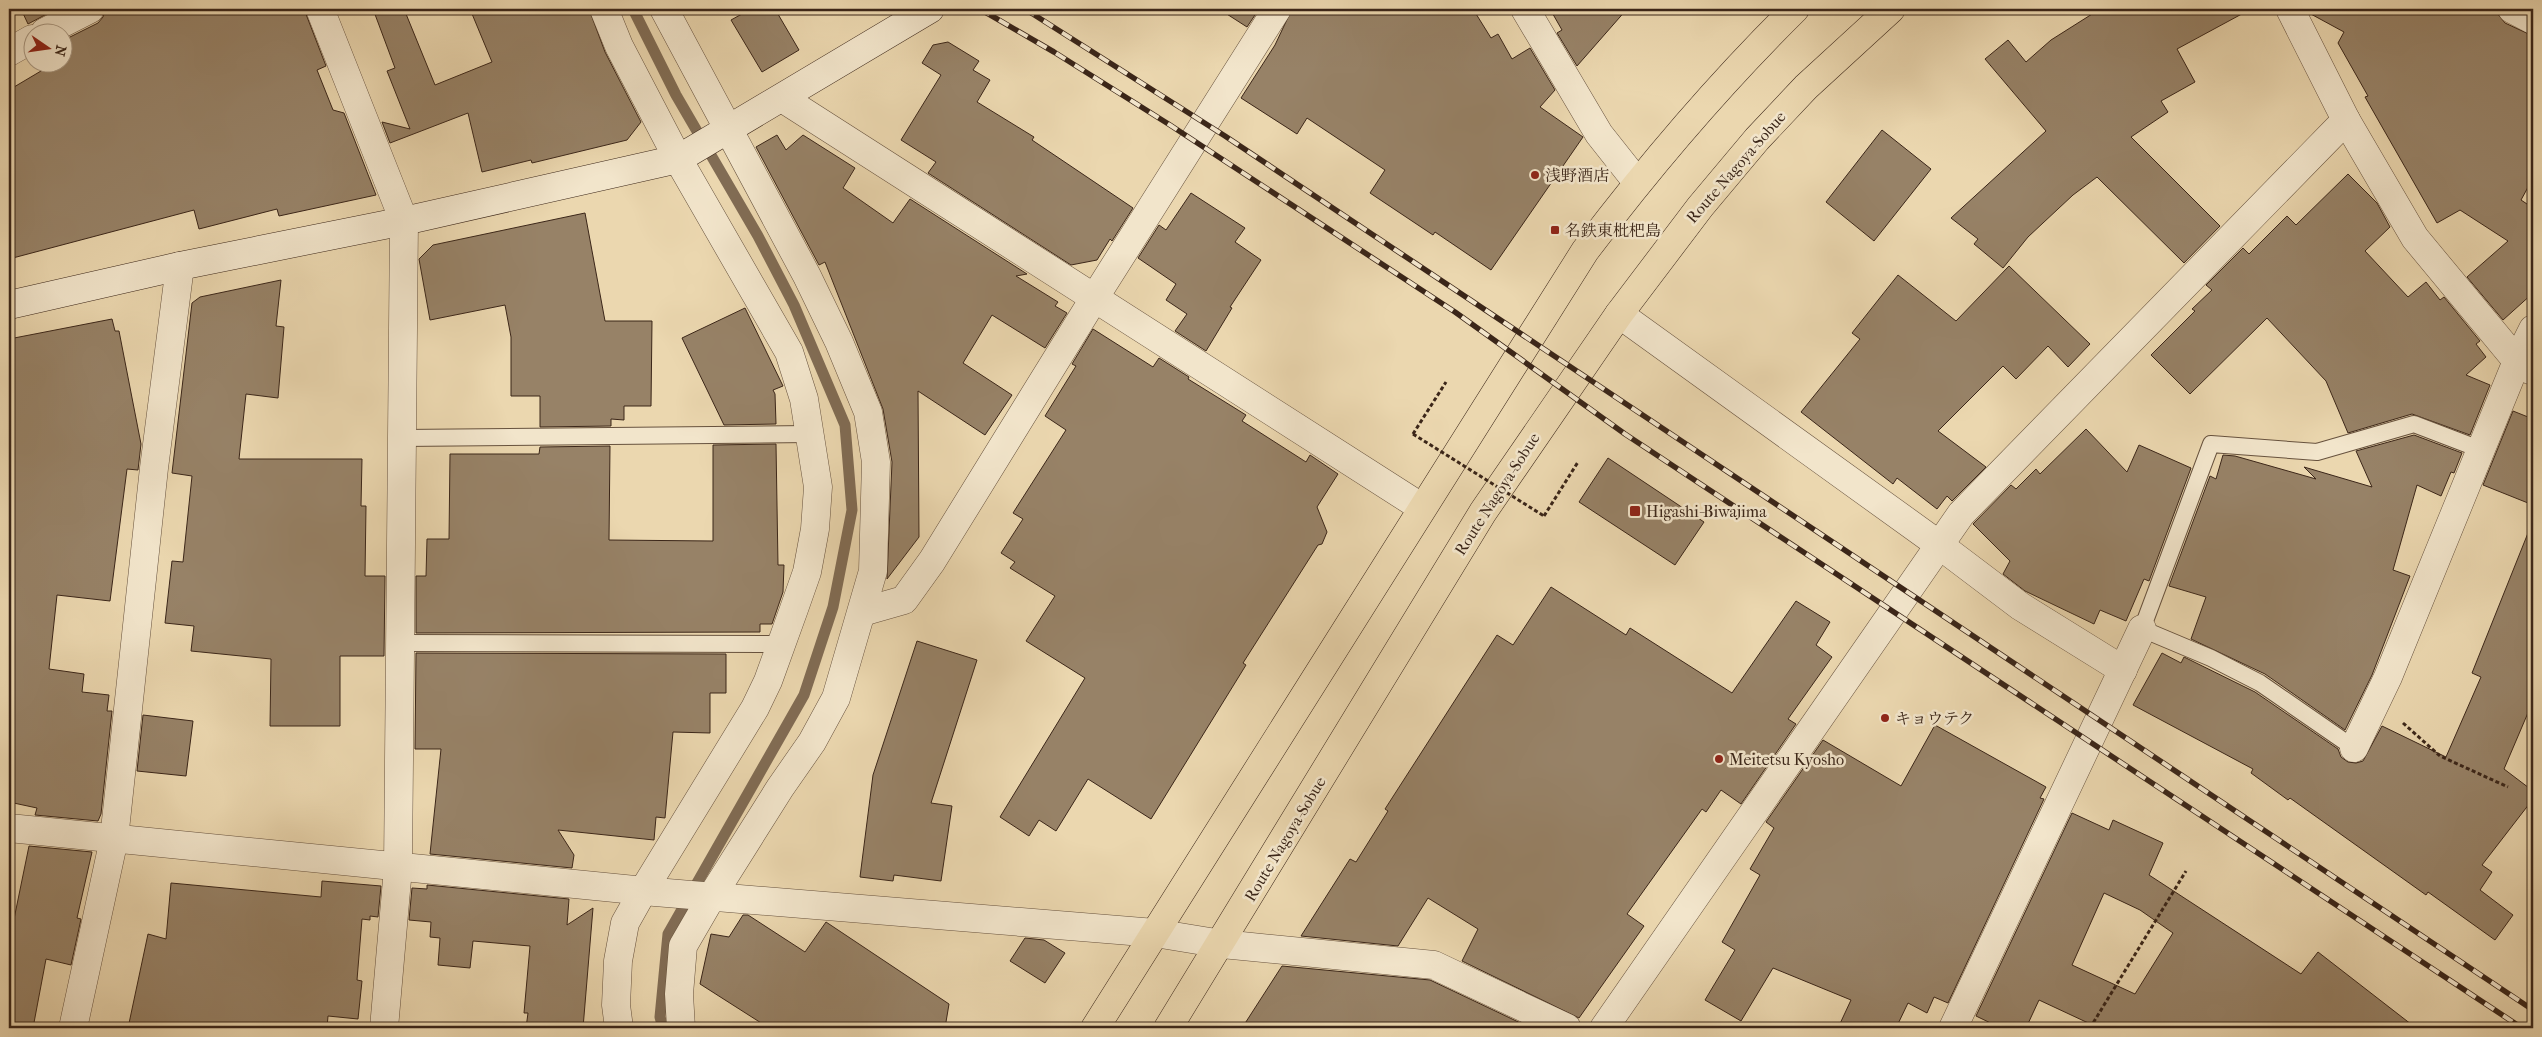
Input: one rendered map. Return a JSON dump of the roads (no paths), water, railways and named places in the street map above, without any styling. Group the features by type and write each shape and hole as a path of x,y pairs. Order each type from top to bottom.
{"main road":[{"path":"1095,1028 1421,507 1585,250 1637,182 1693,116 1795,9"},
{"name":"Route Nagoya-Sobue","path":"1168,1028 1222,944 1483,512 1619,314 1700,207 1757,139 1806,87 1891,9"}],"street":[{"path":"65,22 90,9"},
{"path":"320,9 404,221 398,868 384,1028"},
{"path":"604,9 619,46 684,156 789,352 799,379 818,487 815,529 807,572 782,644 755,708 649,891 626,923 618,961 616,1005 619,1028"},
{"path":"664,9 726,132 807,276 839,342 868,412 876,462 876,525 873,571 850,654 832,705 812,742 706,896 683,946 679,994 681,1028"},
{"path":"9,305 180,266 404,221 684,156 930,9"},
{"path":"862,612 904,600 932,561 1094,297 1277,9"},
{"path":"1525,9 1599,134 1637,182"},
{"path":"2290,9 2346,120 2415,238 2525,367"},
{"path":"2512,9 2533,20"},
{"path":"9,52 22,45"},
{"path":"782,98 1421,507"},
{"path":"1604,1028 1938,544 1961,514 2346,120"},
{"path":"73,1028 114,839 154,468 180,266"},
{"path":"1619,314 1938,544 2020,606 2123,670"},
{"path":"2354,748 2377,700 2482,450 2525,367 2533,329"},
{"path":"1953,1028 2142,629"},
{"path":"9,828 398,868 649,891 1155,933 1222,944 1434,965 1567,1028"}],"lane":[{"path":"2354,748 2260,683 2211,658 2142,629 2211,444 2318,452 2414,424 2482,450"},
{"path":"402,438 810,434"},
{"path":"399,643 782,644"}],"waterway":[{"path":"633,9 676,95 758,236 794,305 845,425 852,510 833,607 804,695 668,934 660,1017 663,1028"}],"railway":[{"path":"980,9 1054,52 1170,125 1455,312 1625,434 2522,1028"},
{"path":"1025,9 1225,136 2533,1010"}],"place":[{"name":"浅野酒店","path":"1535,175"},
{"name":"名鉄東枇杷島","path":"1555,230"},
{"name":"Higashi-Biwajima","path":"1635,511"},
{"name":"キョウテク","path":"1885,718"},
{"name":"Meitetsu Kyosho","path":"1719,759"}]}
